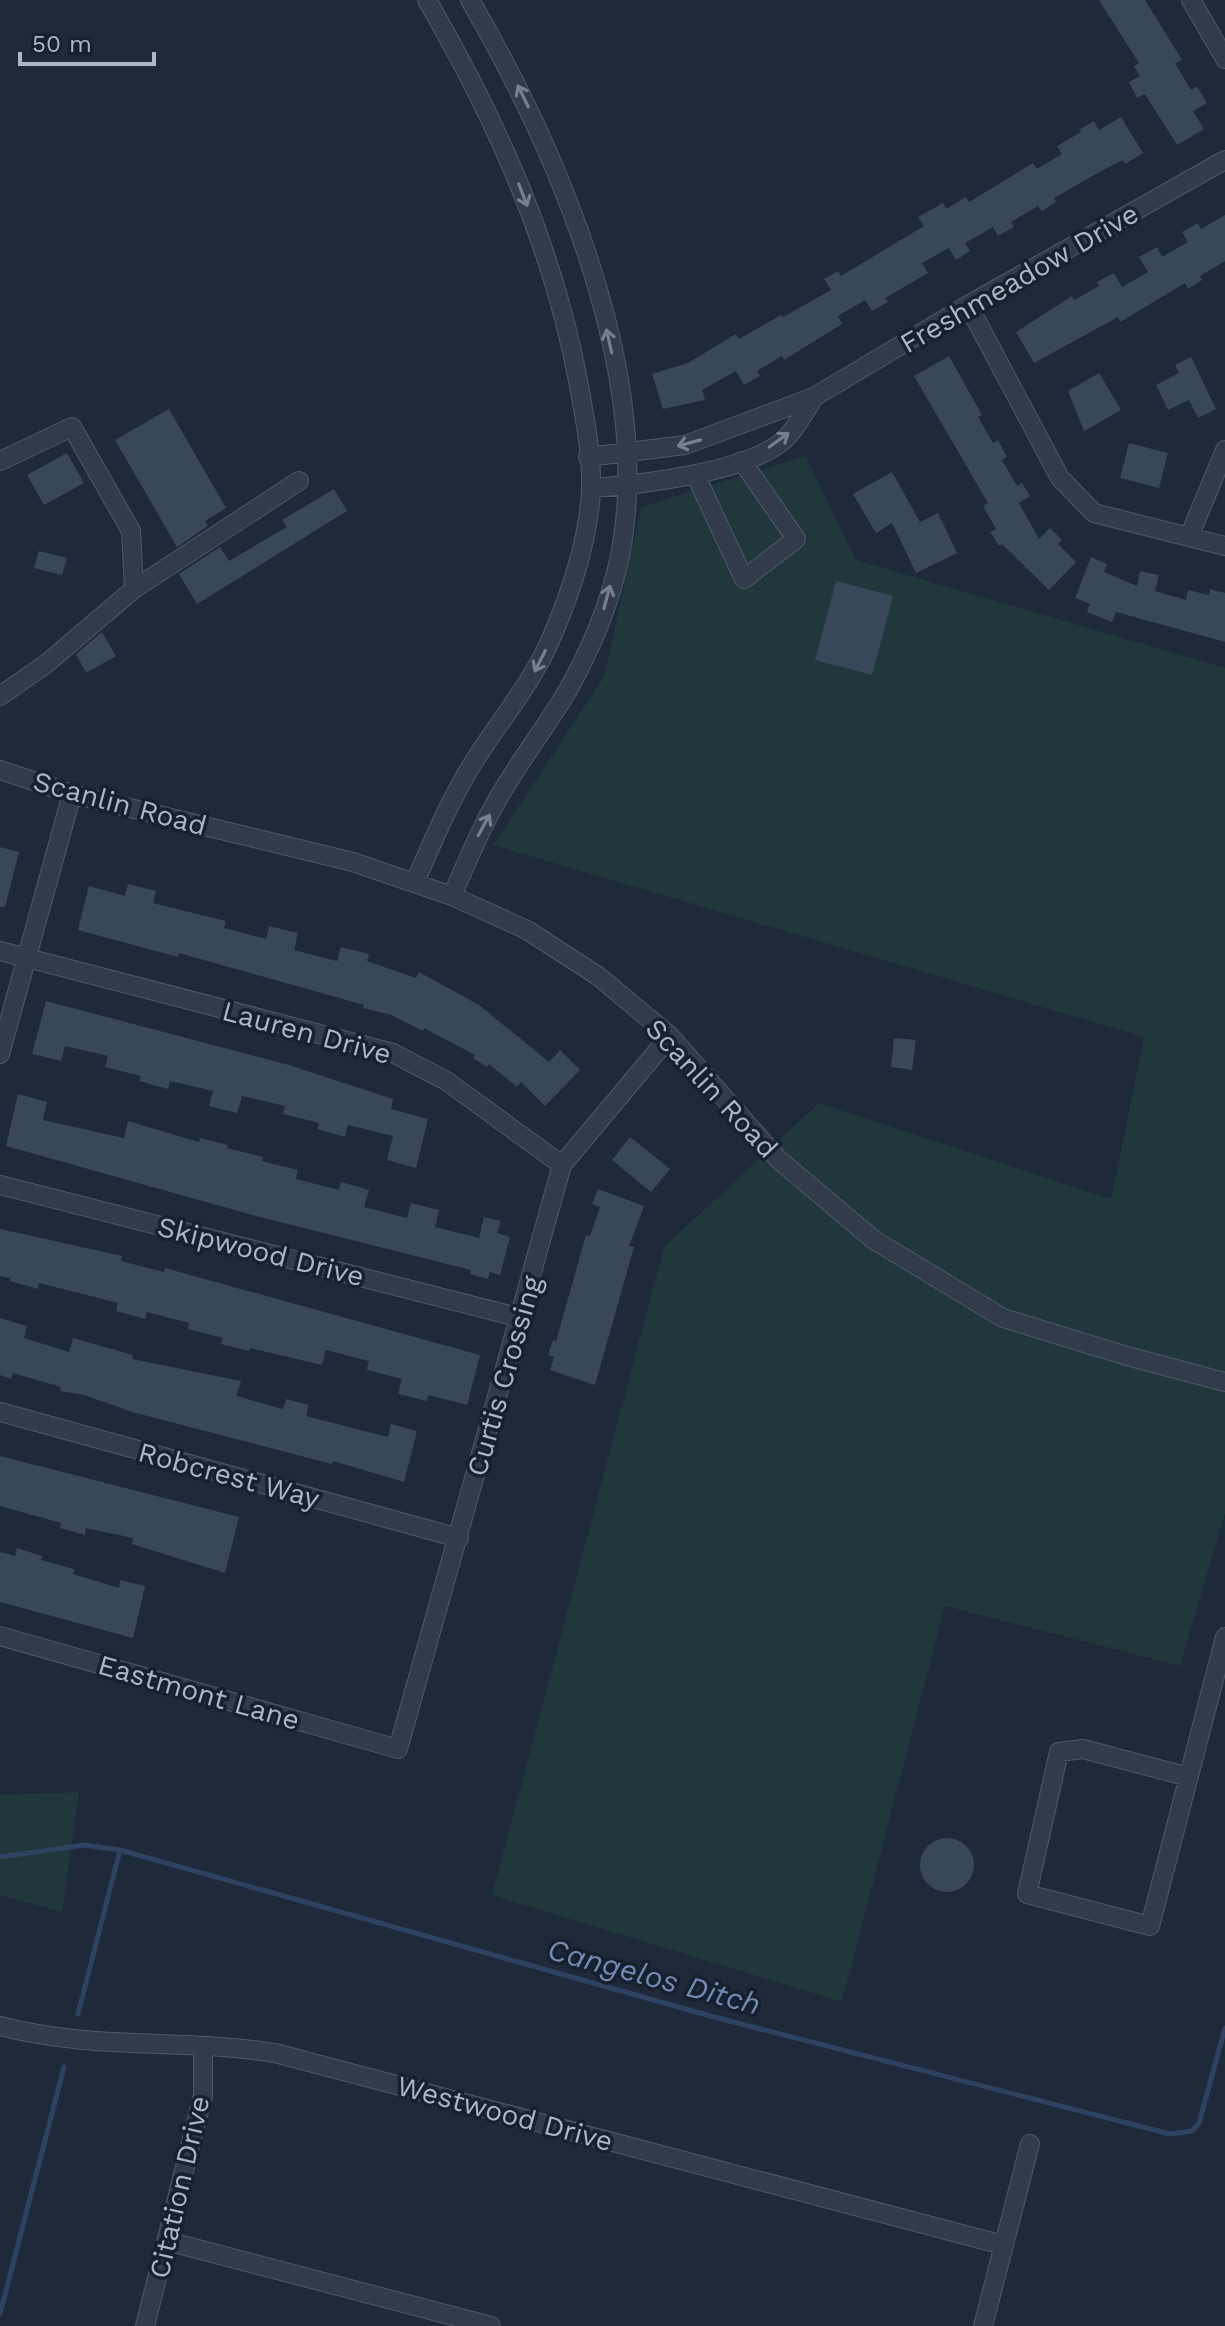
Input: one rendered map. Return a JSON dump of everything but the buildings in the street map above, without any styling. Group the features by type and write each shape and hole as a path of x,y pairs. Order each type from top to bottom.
{"street":[{"path":"415,882 445,813 473,764 532,676 552,638 572,587 585,533 591,488 576,369 542,244 472,77 427,0"},
{"path":"452,896 476,838 584,660 604,610 623,539 627,453 613,359 579,233 527,103 470,0"},
{"path":"1191,0 1225,59"},
{"name":"Freshmeadow Drive","path":"588,457 685,445 814,397 968,305 1225,160"},
{"path":"968,305 1060,478 1094,513 1225,546"},
{"name":"Freshmeadow Drive","path":"591,488 626,486 695,474 742,461 785,439 814,397"},
{"path":"0,461 72,427 131,531 134,589"},
{"path":"1189,537 1225,450"},
{"path":"695,474 744,579 796,539 742,461"},
{"path":"0,696 46,664 134,589 299,481"},
{"name":"Scanlin Road","path":"0,770 72,794 353,862 452,896 527,930 598,976 670,1036 778,1159 874,1240 1003,1318 1225,1382"},
{"path":"0,1054 72,794"},
{"name":"Lauren Drive","path":"0,951 393,1053 445,1080 562,1165"},
{"name":"Curtis Crossing","path":"398,1749 562,1165 670,1036"},
{"name":"Skipwood Drive","path":"0,1185 521,1318"},
{"name":"Robcrest Way","path":"0,1412 459,1538"},
{"name":"Eastmont Lane","path":"0,1636 398,1749"},
{"path":"1189,1777 1083,1749 1059,1752 1027,1894 1150,1926 1189,1777 1225,1637"},
{"name":"Westwood Drive","path":"0,2026 98,2044 275,2053 1003,2245"},
{"name":"Citation Drive","path":"145,2326 203,2095 203,2048"},
{"path":"983,2326 1030,2144"},
{"path":"167,2241 491,2326"}],"green space":[{"path":"806,456 856,560 1225,668 1225,1513 1180,1666 945,1606 842,2002 492,1895 664,1247 819,1103 1111,1199 1144,1037 493,845 604,677 641,507"},
{"path":"79,1792 62,1912 0,1895 0,1795"}],"waterway":[{"name":"Cangelos Ditch","path":"0,1857 84,1845 120,1850 714,2017 1170,2134 1192,2131 1199,2123 1225,2028"},
{"path":"78,2014 120,1850"},
{"path":"0,2314 64,2067"}]}
